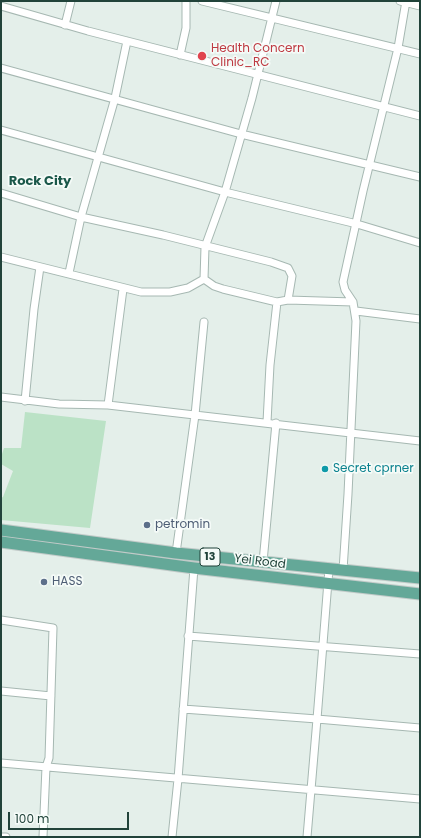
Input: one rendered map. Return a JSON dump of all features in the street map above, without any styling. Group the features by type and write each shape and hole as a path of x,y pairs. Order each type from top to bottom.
{"main road":[{"name":"Yei Road","path":"1,530 176,553 420,578"},
{"name":"Yei Road","path":"1,542 194,568 420,594"}],"street":[{"path":"65,25 71,1"},
{"path":"180,55 186,28 186,1"},
{"path":"202,1 273,17 420,54"},
{"path":"204,279 205,247 226,192 258,75 276,1"},
{"path":"343,570 356,311 353,302 345,290 343,282 398,48 404,1 420,6"},
{"path":"2,6 65,25 420,116"},
{"path":"69,273 81,217 115,98 127,41"},
{"path":"1,68 115,98 241,134 420,177"},
{"path":"1,130 226,192 357,224 420,243"},
{"path":"1,193 81,217 271,262 288,268 292,276 288,300"},
{"path":"1,257 69,273 123,289 155,294 188,288 204,279"},
{"path":"25,401 40,267"},
{"path":"204,279 214,286 223,289 276,302 288,300 353,302"},
{"path":"108,405 123,289"},
{"path":"267,422 270,365 276,302"},
{"path":"356,311 420,319"},
{"path":"176,553 195,415 204,322"},
{"path":"1,397 59,404 108,405 267,422 420,441"},
{"path":"263,562 276,424"},
{"path":"172,837 178,779 194,568"},
{"path":"307,837 329,569"},
{"path":"1,620 53,628 51,696 43,837"},
{"path":"188,636 420,654"},
{"path":"1,691 51,696"},
{"path":"183,709 420,728"},
{"path":"1,763 420,799"},
{"path":"1,837 6,837"}],"green space":[{"path":"25,412 106,421 90,528 1,520 1,498 3,497 13,471 1,464 1,457 4,448 21,448"}],"place":[{"name":"Health Concern Clinic_RC","path":"202,56"},
{"name":"Secret cprner","path":"325,469"},
{"name":"petromin","path":"147,525"},
{"name":"HASS","path":"44,582"}],"district":[{"name":"Rock City","path":"40,182"}]}
